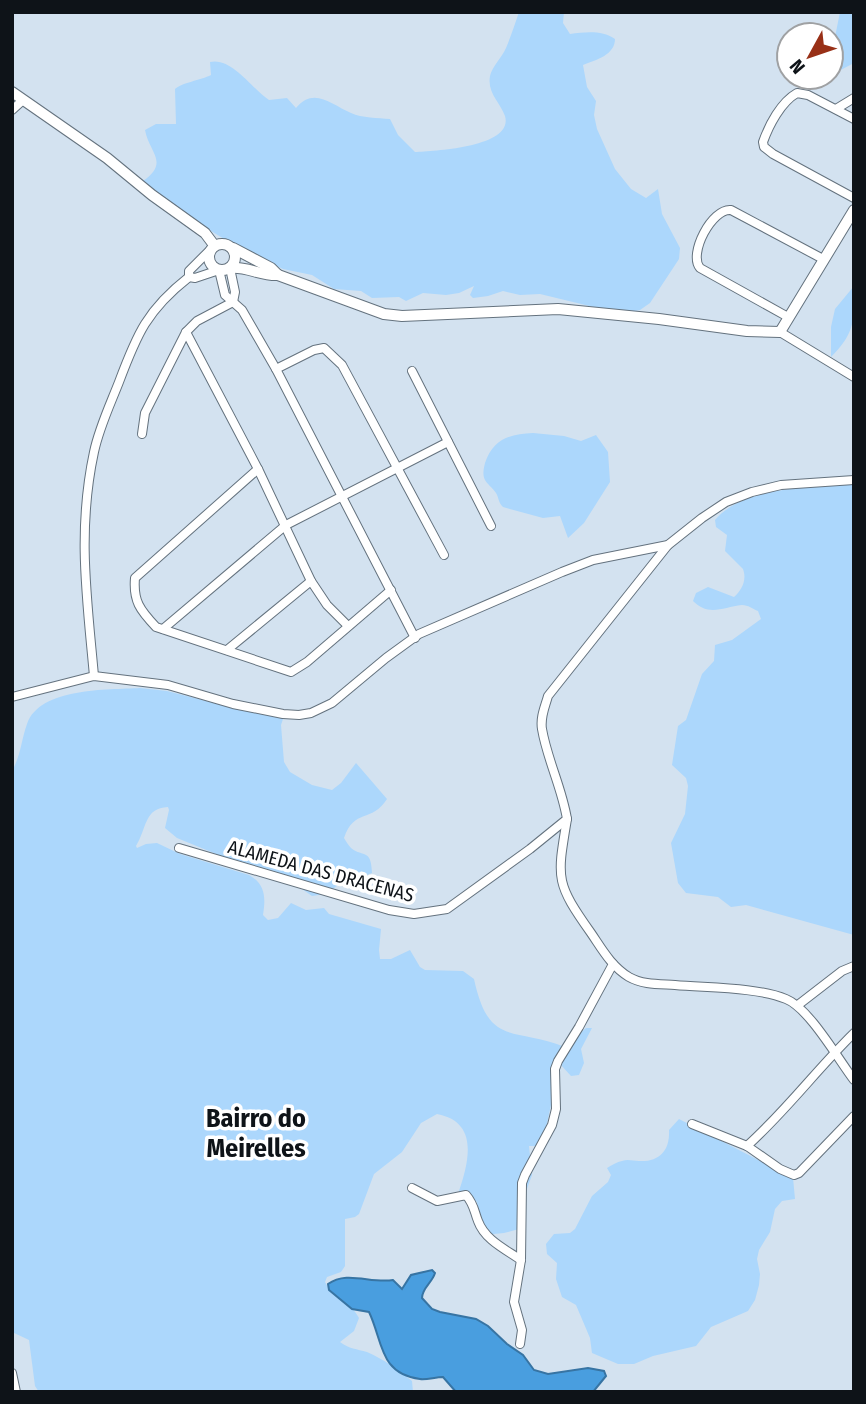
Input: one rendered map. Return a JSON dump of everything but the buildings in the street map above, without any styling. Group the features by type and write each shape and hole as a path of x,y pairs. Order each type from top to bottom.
{"street":[{"path":"12,92 128,174 205,233 212,248 210,263 224,269"},
{"path":"854,119 808,95 797,93 781,108 765,136 765,147 787,163 854,198"},
{"path":"836,109 854,98"},
{"path":"12,110 23,100"},
{"path":"788,317 705,273 696,264 696,256 706,229 723,210 731,210 823,259"},
{"path":"780,332 854,210"},
{"path":"94,676 83,559 90,474 94,449 137,335 156,307 189,277 189,271 212,248 225,243 271,268 278,275"},
{"path":"232,247 235,258 224,269 225,295 242,310 276,369 415,638"},
{"path":"189,277 195,278 240,267 278,275 384,314 402,316 558,309 747,331 780,332 854,377"},
{"path":"142,434 145,414 187,332 197,321 233,302"},
{"path":"187,332 286,525 311,581 327,605 348,626"},
{"path":"276,369 314,350 324,348 333,355 342,365 444,555"},
{"path":"412,372 491,526"},
{"path":"163,629 286,525 448,442"},
{"path":"258,469 135,578 133,596 156,627 291,672 307,662 391,590"},
{"path":"854,480 781,485 752,492 718,507 685,530 668,545 548,696 542,713 542,727 560,783 567,819 559,865 561,885 578,915 613,964 639,982 766,993 785,998 798,1006 854,1080"},
{"path":"12,697 94,676 152,682 259,710 299,715 322,709 332,703 386,658 415,638 593,560 668,545"},
{"path":"227,650 311,581"},
{"name":"ALAMEDA DAS DRACENAS","path":"179,848 389,910 414,914 435,913 447,909 477,890 567,819"},
{"path":"520,1344 522,1330 514,1302 521,1260 522,1183 552,1125 556,1109 555,1069 613,964"},
{"path":"798,1006 842,971 854,965"},
{"path":"747,1146 780,1115 854,1033"},
{"path":"692,1124 747,1146 780,1169 797,1175 854,1116"},
{"path":"412,1188 437,1201 466,1195 473,1203 478,1222 488,1238 521,1260"},
{"path":"12,1373 16,1392"}],"shaded area":[{"path":"519,12 564,12 563,23 570,34 599,33 615,39 608,53 583,65 587,87 596,101 594,115 597,129 615,169 631,189 646,198 658,189 662,214 680,248 679,259 650,303 640,310 606,310 540,294 520,295 503,291 473,298 470,295 474,286 446,295 423,293 406,301 399,297 372,298 361,291 334,289 312,275 283,269 244,251 183,214 143,181 157,163 145,130 156,124 176,124 175,89 211,75 210,62 226,64 234,69 269,100 287,98 296,108 310,98 323,99 355,115 390,119 398,135 415,152 455,148 486,141 498,135 505,126 505,116 492,92 490,76 506,48"},
{"path":"840,12 854,12 854,63 845,68 845,21 838,21"},
{"path":"854,286 852,325 845,340 831,357 831,327 835,309"},
{"path":"533,433 564,436 581,441 596,435 608,452 610,482 584,523 568,538 560,516 543,518 503,507 484,478 488,455 498,443 517,435"},
{"path":"854,484 854,935 746,905 731,907 718,897 686,893 678,883 671,843 685,814 688,786 686,778 672,765 678,726 686,720 702,674 714,661 715,645 732,640 761,619 758,611 746,606 711,610 693,601 696,593 708,587 734,597 744,581 743,569 725,551 727,535 716,527 715,520 727,509 743,501 780,490"},
{"path":"140,688 167,691 241,710 284,716 281,725 284,762 290,772 312,785 332,790 356,763 387,799 375,811 353,823 344,838 351,848 368,857 372,873 337,886 325,894 312,896 302,889 177,838 165,828 168,807 160,808 150,815 137,848 157,843 180,854 249,875 261,887 264,897 263,915 268,920 278,918 291,903 306,910 324,908 329,914 381,929 380,959 391,959 410,950 420,967 425,970 463,971 474,979 487,1016 506,1031 565,1047 586,1028 592,1028 581,1049 584,1063 579,1075 571,1076 560,1064 542,1146 529,1146 532,1175 524,1197 519,1229 484,1235 479,1228 477,1202 459,1191 468,1156 465,1134 460,1125 437,1114 421,1123 402,1152 374,1174 359,1214 345,1219 345,1266 341,1272 327,1277 325,1282 359,1318 354,1331 340,1342 367,1352 396,1369 412,1381 413,1392 39,1392 35,1386 29,1340 12,1332 12,771 27,724 34,712 46,703 76,693"},
{"path":"679,1119 793,1178 795,1199 782,1201 775,1209 770,1232 759,1250 759,1285 755,1300 748,1311 711,1327 696,1346 653,1356 634,1364 618,1364 592,1353 590,1338 576,1305 562,1297 556,1279 557,1263 547,1254 546,1244 554,1234 570,1233 575,1229 592,1196 608,1182 611,1175 607,1168 624,1160 646,1161 658,1157 668,1143 669,1130"}],"water":[{"path":"432,1270 435,1273 422,1298 432,1309 476,1319 488,1326 523,1355 534,1370 548,1374 588,1368 604,1371 606,1376 593,1392 456,1392 443,1377 423,1379 407,1376 397,1370 384,1354 369,1312 352,1309 329,1290 328,1284 343,1278 393,1280 402,1289 411,1275"}],"district":[{"name":"Bairro do Meirelles","path":"256,1133"}]}
